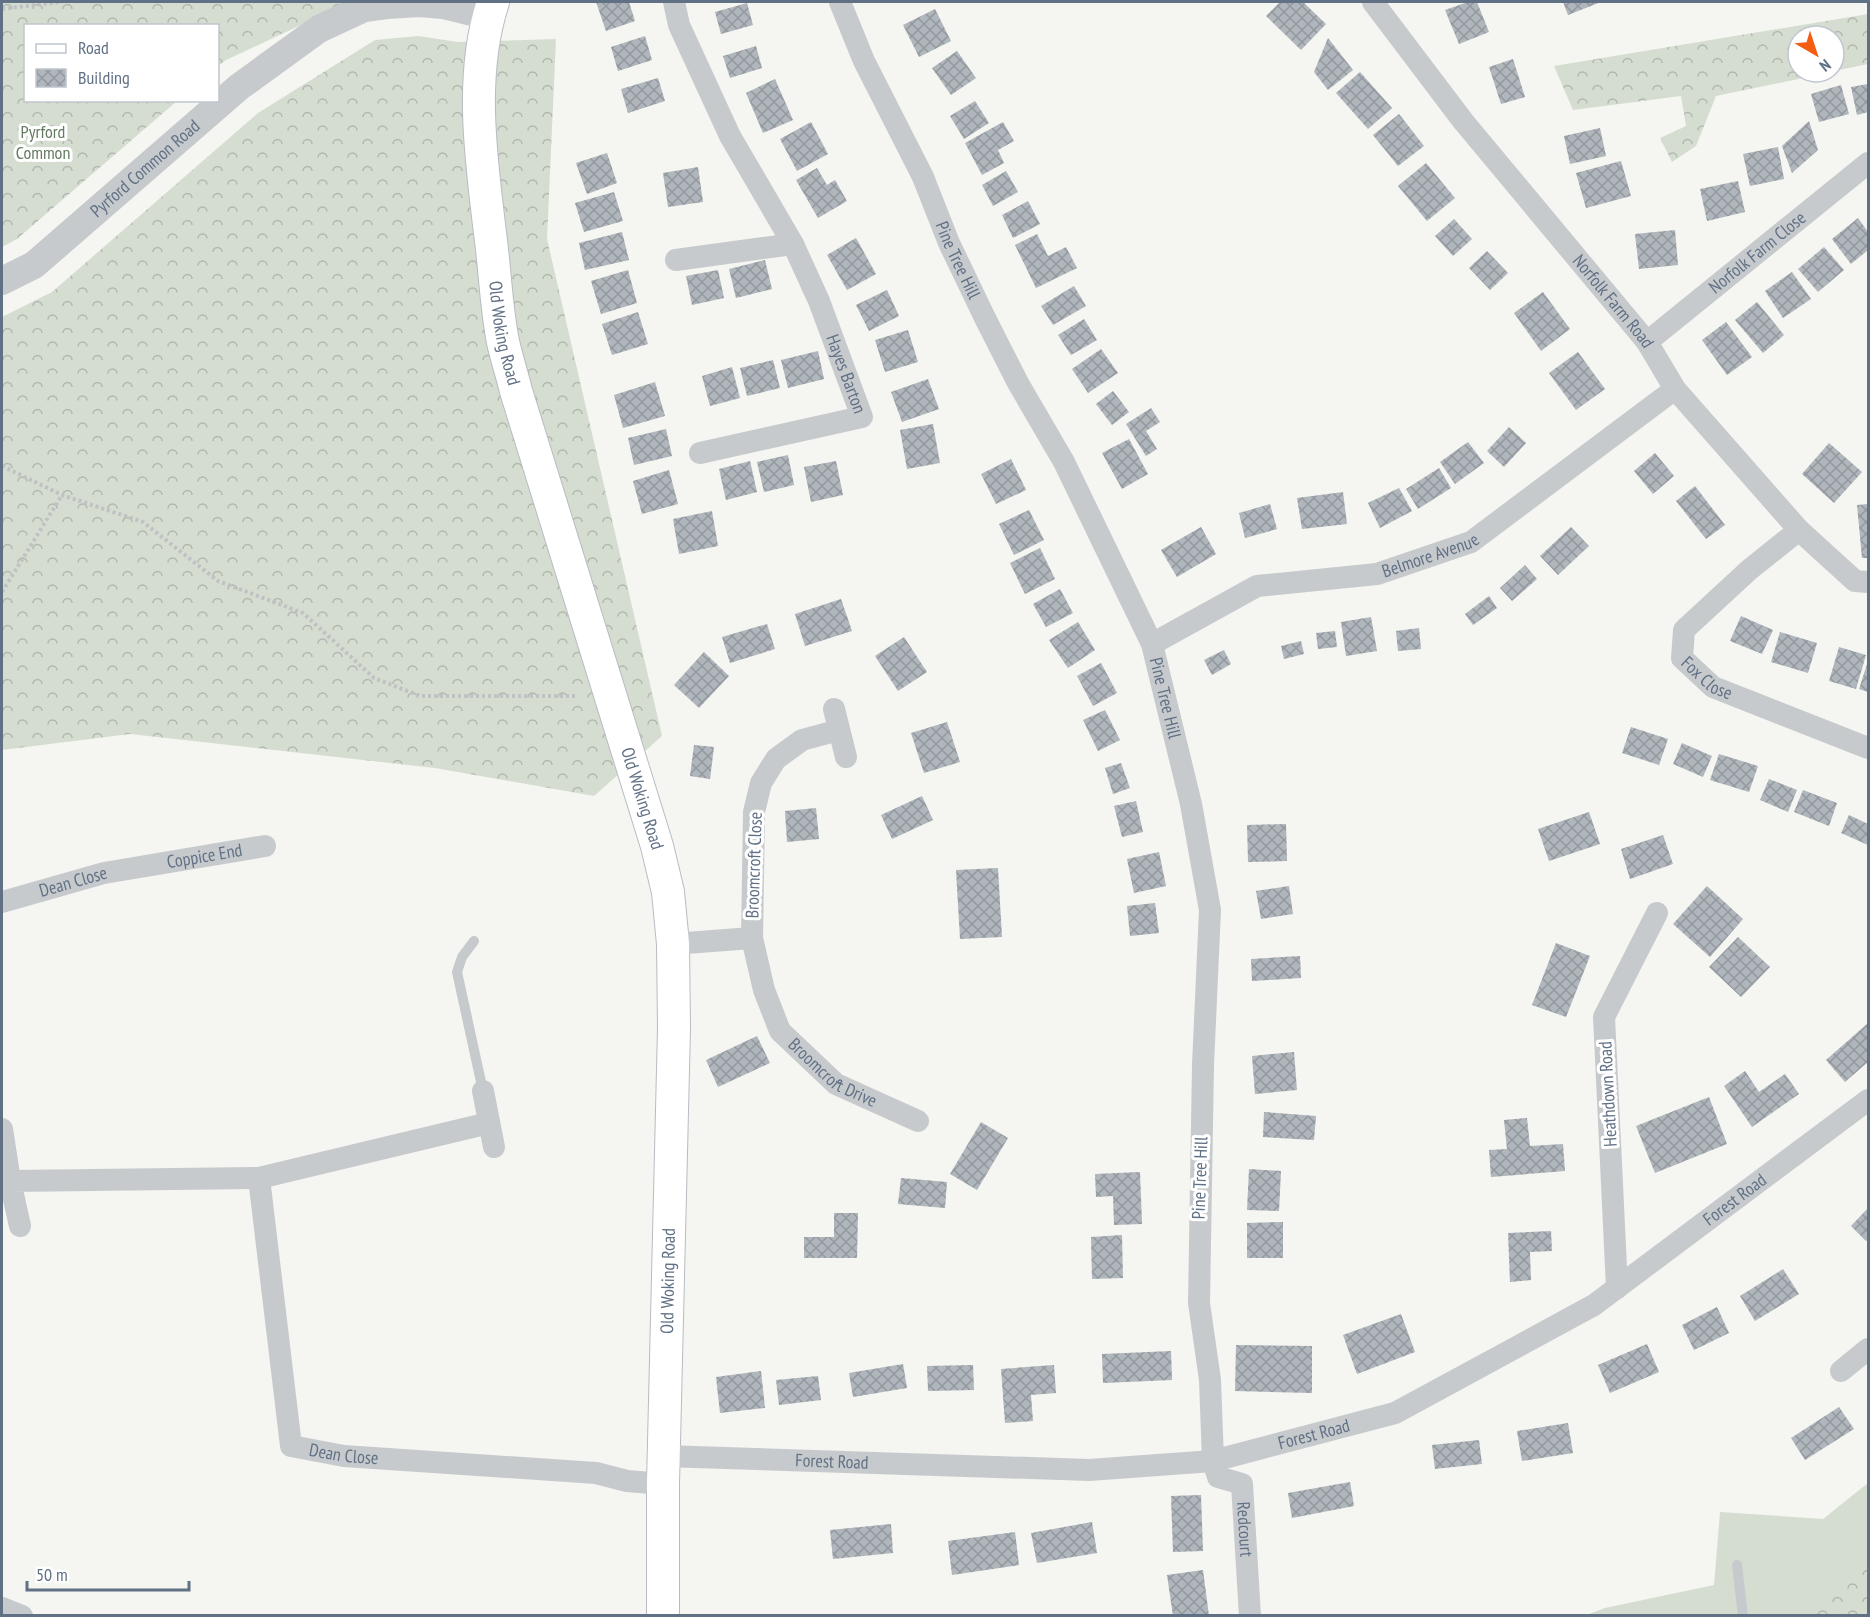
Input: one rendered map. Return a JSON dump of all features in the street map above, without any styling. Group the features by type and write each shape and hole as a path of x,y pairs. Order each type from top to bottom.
{"main road":[{"name":"Old Woking Road","path":"491,9 480,65 480,113 486,196 503,341 519,403 657,846 668,892 673,944 673,1040 663,1616"}],"street":[{"name":"Hayes Barton","path":"674,2 679,25 730,136 793,244 819,301 862,417 700,453"},
{"name":"Pine Tree Hill","path":"840,2 864,61 923,177 949,243 985,318 1018,382 1064,462 1152,644 1191,804 1210,910 1203,1065 1199,1303 1210,1380 1213,1461"},
{"name":"Norfolk Farm Road","path":"1373,2 1463,121 1647,342 1675,389 1799,530 1855,581 1869,582"},
{"name":"Pyrford Common Road","path":"2,281 34,265 239,87 319,29 364,8 387,5 419,3 491,9"},
{"name":"Norfolk Farm Close","path":"1647,342 1869,163"},
{"path":"676,260 793,244"},
{"name":"Belmore Avenue","path":"1152,644 1257,586 1377,574 1471,542 1675,389"},
{"name":"Fox Close","path":"1799,530 1749,570 1684,630 1682,658 1713,687 1869,748"},
{"name":"Broomcroft Close","path":"752,938 754,812 761,783 776,759 802,740 837,720 846,758"},
{"name":"Coppice End","path":"146,867 265,846"},
{"name":"Dean Close","path":"2,902 104,873 146,867"},
{"name":"Heathdown Road","path":"1617,1287 1604,1017 1657,913"},
{"path":"673,944 752,938"},
{"name":"Broomcroft Drive","path":"752,938 764,990 780,1031 836,1084 918,1121"},
{"path":"483,1091 494,1147"},
{"name":"Forest Road","path":"664,1470 1089,1470 1213,1461 1395,1413 1594,1305 1869,1100"},
{"path":"10,1182 260,1178 489,1123"},
{"path":"2,1129 10,1182 20,1226"},
{"name":"Dean Close","path":"260,1178 291,1446 344,1456 596,1473 627,1481 664,1470"},
{"path":"1841,1371 1869,1349"},
{"name":"Redcourt","path":"1213,1461 1218,1477 1242,1484 1250,1616"},
{"path":"2,1608 22,1616"}],"lane":[{"path":"474,941 462,957 457,972 483,1091"},
{"path":"1737,1565 1743,1616"}],"path":[{"path":"2,9 60,2"},
{"path":"2,466 62,495 143,522 218,581 303,614 374,678 392,686 420,696 578,696"},
{"path":"2,592 62,495"}],"green space":[{"name":"Pyrford Common","path":"2,2 350,2 219,65 219,24 24,24 24,102 176,102 17,239 2,247"},
{"path":"1868,14 1868,64 1846,69 1846,24 1808,24"},
{"path":"1786,28 1786,82 1716,96 1696,146 1672,162 1660,138 1686,126 1681,96 1573,110 1554,66"},
{"path":"418,36 458,42 556,39 547,239 662,736 594,796 435,768 130,734 2,750 2,317 52,292 258,113 375,40"},
{"path":"1868,1483 1868,1615 1584,1616 1605,1608 1714,1585 1720,1512 1823,1519"},
{"path":"1868,1554 1868,1615 1807,1615"}],"building":[{"path":"596,2 629,2 635,21 606,31"},
{"path":"1280,2 1303,2 1326,24 1301,50 1266,16"},
{"path":"1468,2 1477,2 1489,32 1459,44 1445,10"},
{"path":"1563,2 1601,2 1568,15"},
{"path":"747,3 753,25 721,34 715,12"},
{"path":"935,9 951,41 919,57 903,25"},
{"path":"645,36 652,60 618,71 611,47"},
{"path":"1328,38 1353,70 1328,90 1314,72"},
{"path":"756,46 762,68 730,78 723,56"},
{"path":"957,51 976,78 951,95 932,68"},
{"path":"1513,59 1525,97 1501,104 1489,67"},
{"path":"1360,72 1392,108 1368,129 1336,93"},
{"path":"658,78 665,101 628,113 621,89"},
{"path":"775,79 793,120 763,133 746,93"},
{"path":"1868,84 1868,112 1857,115 1851,87"},
{"path":"1841,85 1849,114 1819,122 1811,94"},
{"path":"975,101 989,123 964,139 950,116"},
{"path":"1399,114 1424,146 1398,166 1373,135"},
{"path":"1809,121 1818,150 1792,173 1782,146"},
{"path":"811,122 828,154 797,171 780,139"},
{"path":"1003,122 1014,141 998,150 1004,163 982,175 965,143"},
{"path":"1600,128 1606,156 1570,164 1564,136"},
{"path":"1778,147 1784,179 1750,186 1743,154"},
{"path":"607,153 617,183 587,194 576,163"},
{"path":"1621,161 1631,196 1586,208 1576,173"},
{"path":"1426,163 1455,198 1427,221 1398,186"},
{"path":"698,167 703,202 668,207 663,173"},
{"path":"817,168 827,185 835,180 847,201 818,218 796,180"},
{"path":"1006,171 1018,192 993,206 982,185"},
{"path":"1738,181 1745,212 1707,221 1700,189"},
{"path":"614,192 623,221 584,232 575,203"},
{"path":"1028,201 1040,224 1013,238 1002,215"},
{"path":"1858,218 1868,232 1868,250 1851,264 1832,239"},
{"path":"1454,219 1472,239 1453,256 1435,236"},
{"path":"1675,230 1678,265 1639,269 1635,234"},
{"path":"622,232 629,260 585,270 579,243"},
{"path":"1037,234 1048,256 1066,247 1077,268 1036,288 1015,245"},
{"path":"856,238 876,274 847,290 827,255"},
{"path":"1824,247 1844,270 1818,292 1798,269"},
{"path":"1487,251 1508,273 1490,290 1469,268"},
{"path":"765,260 772,289 736,298 729,269"},
{"path":"628,270 637,303 601,314 591,281"},
{"path":"718,270 724,298 692,305 686,276"},
{"path":"1792,272 1811,299 1783,318 1765,291"},
{"path":"1074,286 1086,306 1053,325 1041,306"},
{"path":"887,290 899,316 869,331 856,305"},
{"path":"1543,292 1570,329 1541,351 1514,313"},
{"path":"1757,302 1784,335 1763,353 1735,320"},
{"path":"638,312 648,344 612,355 602,324"},
{"path":"1084,319 1097,340 1071,355 1058,335"},
{"path":"1726,322 1752,357 1727,375 1702,340"},
{"path":"908,330 918,362 885,372 875,340"},
{"path":"1101,349 1118,373 1088,393 1072,369"},
{"path":"818,351 824,379 788,388 781,360"},
{"path":"1578,352 1605,389 1576,410 1549,373"},
{"path":"773,360 780,388 747,396 740,368"},
{"path":"732,367 740,398 710,406 702,376"},
{"path":"928,379 939,409 902,422 891,392"},
{"path":"655,382 665,416 623,428 614,395"},
{"path":"1113,391 1129,412 1112,425 1096,404"},
{"path":"1151,408 1160,422 1146,431 1157,449 1146,456 1126,424"},
{"path":"933,424 940,463 907,469 900,430"},
{"path":"1509,427 1526,443 1504,467 1487,451"},
{"path":"666,429 672,456 634,465 628,438"},
{"path":"1129,439 1148,474 1122,489 1102,453"},
{"path":"1468,442 1484,463 1455,484 1440,462"},
{"path":"1829,443 1862,472 1834,503 1802,474"},
{"path":"1655,453 1674,476 1653,494 1634,471"},
{"path":"788,455 794,485 764,492 757,462"},
{"path":"1011,459 1026,490 996,504 981,474"},
{"path":"750,461 757,492 726,500 719,469"},
{"path":"836,461 843,495 811,502 804,467"},
{"path":"1439,468 1451,488 1418,509 1406,489"},
{"path":"669,470 678,504 642,514 633,481"},
{"path":"1695,486 1725,525 1706,539 1676,501"},
{"path":"1399,488 1412,511 1380,528 1368,503"},
{"path":"1343,492 1347,524 1302,529 1297,498"},
{"path":"1270,504 1277,529 1245,538 1239,513"},
{"path":"1868,504 1868,558 1862,558 1857,505"},
{"path":"1029,510 1044,540 1014,555 999,524"},
{"path":"712,511 718,546 679,554 673,519"},
{"path":"1201,527 1216,554 1177,577 1161,550"},
{"path":"1571,527 1589,546 1558,575 1540,556"},
{"path":"1040,548 1055,579 1025,594 1010,563"},
{"path":"1525,565 1537,579 1512,601 1500,588"},
{"path":"1060,589 1073,613 1046,627 1033,604"},
{"path":"1489,596 1497,608 1473,625 1465,614"},
{"path":"841,599 852,631 805,646 795,614"},
{"path":"1741,616 1773,630 1762,654 1730,641"},
{"path":"1371,617 1377,651 1346,656 1341,622"},
{"path":"1078,622 1095,650 1068,668 1049,640"},
{"path":"767,624 775,649 730,663 722,637"},
{"path":"1419,628 1421,649 1398,651 1396,631"},
{"path":"1335,631 1337,647 1318,649 1316,633"},
{"path":"1780,632 1817,643 1808,673 1771,662"},
{"path":"904,637 927,672 898,691 875,656"},
{"path":"1301,641 1304,654 1284,659 1281,646"},
{"path":"1839,647 1866,655 1856,689 1829,681"},
{"path":"1224,650 1231,664 1212,675 1204,660"},
{"path":"704,652 729,676 699,708 674,685"},
{"path":"1868,661 1868,692 1859,689"},
{"path":"1101,663 1117,693 1093,706 1077,676"},
{"path":"1105,710 1120,740 1098,751 1083,720"},
{"path":"947,722 960,762 924,773 911,733"},
{"path":"1631,727 1668,739 1659,765 1622,753"},
{"path":"1682,743 1712,756 1703,777 1673,764"},
{"path":"694,745 714,747 710,779 690,776"},
{"path":"1719,754 1758,766 1749,792 1710,780"},
{"path":"1121,763 1130,788 1113,794 1105,768"},
{"path":"1769,779 1797,790 1788,812 1760,800"},
{"path":"1803,790 1837,803 1829,826 1794,812"},
{"path":"922,796 933,820 892,839 881,815"},
{"path":"1136,801 1143,832 1122,837 1114,806"},
{"path":"816,808 819,839 787,842 785,811"},
{"path":"1589,812 1600,844 1549,861 1538,829"},
{"path":"1849,815 1868,824 1868,845 1841,833"},
{"path":"1286,824 1287,861 1248,862 1247,825"},
{"path":"1663,835 1673,864 1630,879 1621,849"},
{"path":"1159,852 1166,886 1134,893 1127,859"},
{"path":"998,868 1002,937 960,939 956,870"},
{"path":"1289,886 1293,914 1261,919 1256,891"},
{"path":"1707,886 1743,919 1710,957 1673,924"},
{"path":"1155,903 1159,933 1130,936 1127,906"},
{"path":"1738,937 1770,967 1741,997 1709,967"},
{"path":"1556,943 1590,956 1566,1017 1532,1005"},
{"path":"1300,956 1301,978 1252,981 1251,959"},
{"path":"1868,1023 1868,1062 1845,1082 1826,1060"},
{"path":"757,1036 770,1063 718,1087 706,1060"},
{"path":"1294,1052 1297,1090 1255,1094 1252,1056"},
{"path":"1745,1071 1759,1092 1785,1074 1799,1094 1752,1127 1724,1086"},
{"path":"1709,1097 1727,1144 1655,1173 1636,1126"},
{"path":"1264,1112 1316,1116 1314,1140 1263,1137"},
{"path":"1527,1118 1530,1146 1563,1144 1565,1171 1491,1177 1489,1150 1507,1149 1504,1120"},
{"path":"981,1122 1008,1138 977,1190 950,1174"},
{"path":"1249,1169 1281,1171 1279,1211 1247,1210"},
{"path":"1140,1172 1142,1224 1114,1225 1113,1196 1096,1197 1095,1174"},
{"path":"901,1178 947,1182 945,1208 898,1204"},
{"path":"1868,1208 1868,1239 1866,1241 1851,1226"},
{"path":"834,1213 858,1213 857,1258 804,1258 804,1237 834,1237"},
{"path":"1283,1222 1283,1258 1247,1258 1247,1223"},
{"path":"1551,1231 1552,1251 1530,1252 1531,1280 1510,1282 1508,1233"},
{"path":"1122,1235 1123,1278 1092,1279 1091,1237"},
{"path":"1783,1269 1799,1294 1755,1321 1740,1296"},
{"path":"1717,1307 1729,1333 1694,1350 1682,1325"},
{"path":"1401,1314 1415,1352 1357,1374 1343,1335"},
{"path":"1647,1344 1659,1372 1610,1393 1598,1365"},
{"path":"1236,1345 1312,1346 1312,1393 1235,1391"},
{"path":"1171,1351 1172,1380 1103,1383 1102,1354"},
{"path":"903,1364 907,1388 853,1397 849,1373"},
{"path":"973,1365 974,1390 928,1391 927,1366"},
{"path":"1054,1365 1056,1393 1031,1395 1033,1421 1005,1423 1001,1369"},
{"path":"761,1371 765,1408 720,1413 716,1377"},
{"path":"818,1376 821,1400 779,1405 776,1380"},
{"path":"1839,1407 1854,1429 1805,1460 1791,1438"},
{"path":"1568,1423 1573,1453 1522,1461 1517,1431"},
{"path":"1479,1440 1482,1464 1435,1469 1432,1445"},
{"path":"1350,1482 1354,1506 1292,1518 1288,1493"},
{"path":"1201,1495 1203,1551 1173,1552 1171,1496"},
{"path":"1092,1522 1097,1553 1037,1563 1031,1533"},
{"path":"891,1524 893,1553 833,1559 830,1530"},
{"path":"1015,1532 1019,1565 952,1575 948,1541"},
{"path":"1203,1570 1209,1616 1173,1616 1167,1575"}]}
